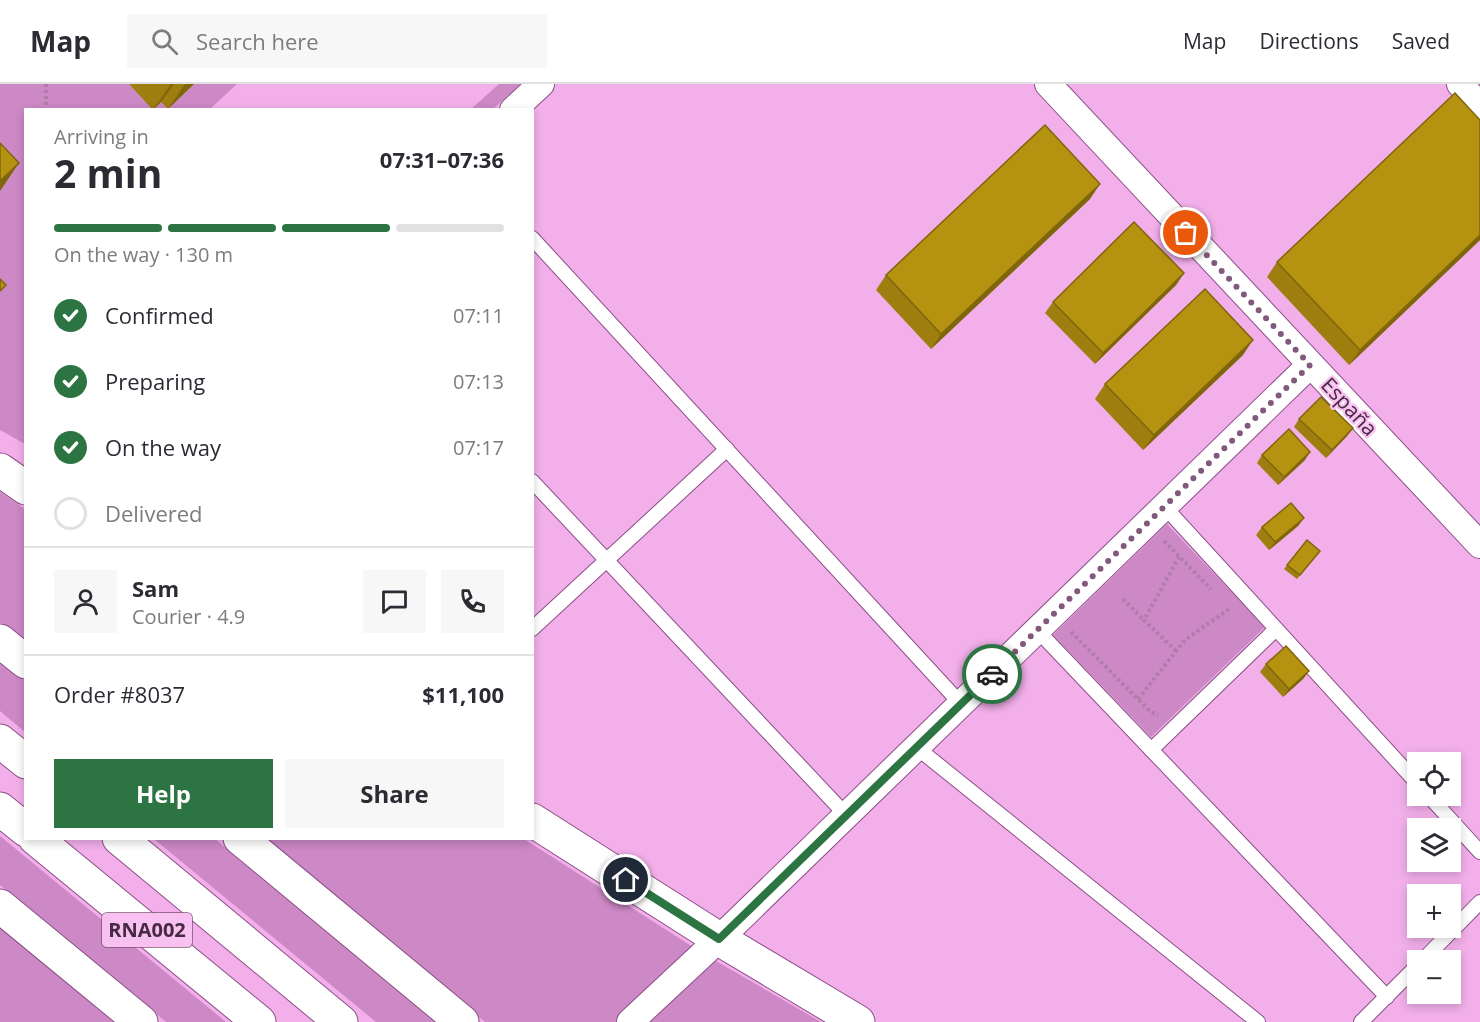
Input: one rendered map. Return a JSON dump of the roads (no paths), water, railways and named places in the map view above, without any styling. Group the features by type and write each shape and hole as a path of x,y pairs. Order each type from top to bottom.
{"main road":[{"path":"0,470 24,487"},
{"path":"0,640 24,660"},
{"path":"0,741 24,760"},
{"path":"0,809 24,828"},
{"path":"534,821 719,939 858,1022"},
{"name":"RNA002","path":"37,840 259,1022"},
{"name":"RNA002","path":"121,840 341,1022"},
{"path":"242,840 462,1022"},
{"path":"0,906 141,1022"}],"street":[{"path":"515,108 541,84"},
{"name":"España","path":"1047,84 1480,545"},
{"path":"1460,84 1480,106"},
{"path":"630,1022 719,939 1310,365"}],"lane":[{"path":"534,240 961,704"},
{"path":"534,628 727,449"},
{"path":"534,483 846,815"},
{"path":"1157,513 1276,629 1407,772"},
{"path":"1151,750 1276,629"},
{"path":"1036,630 1387,997"},
{"path":"916,747 1258,1022"},
{"path":"1438,806 1480,852"},
{"path":"1433,950 1480,902"},
{"path":"1361,1022 1407,976"}]}
